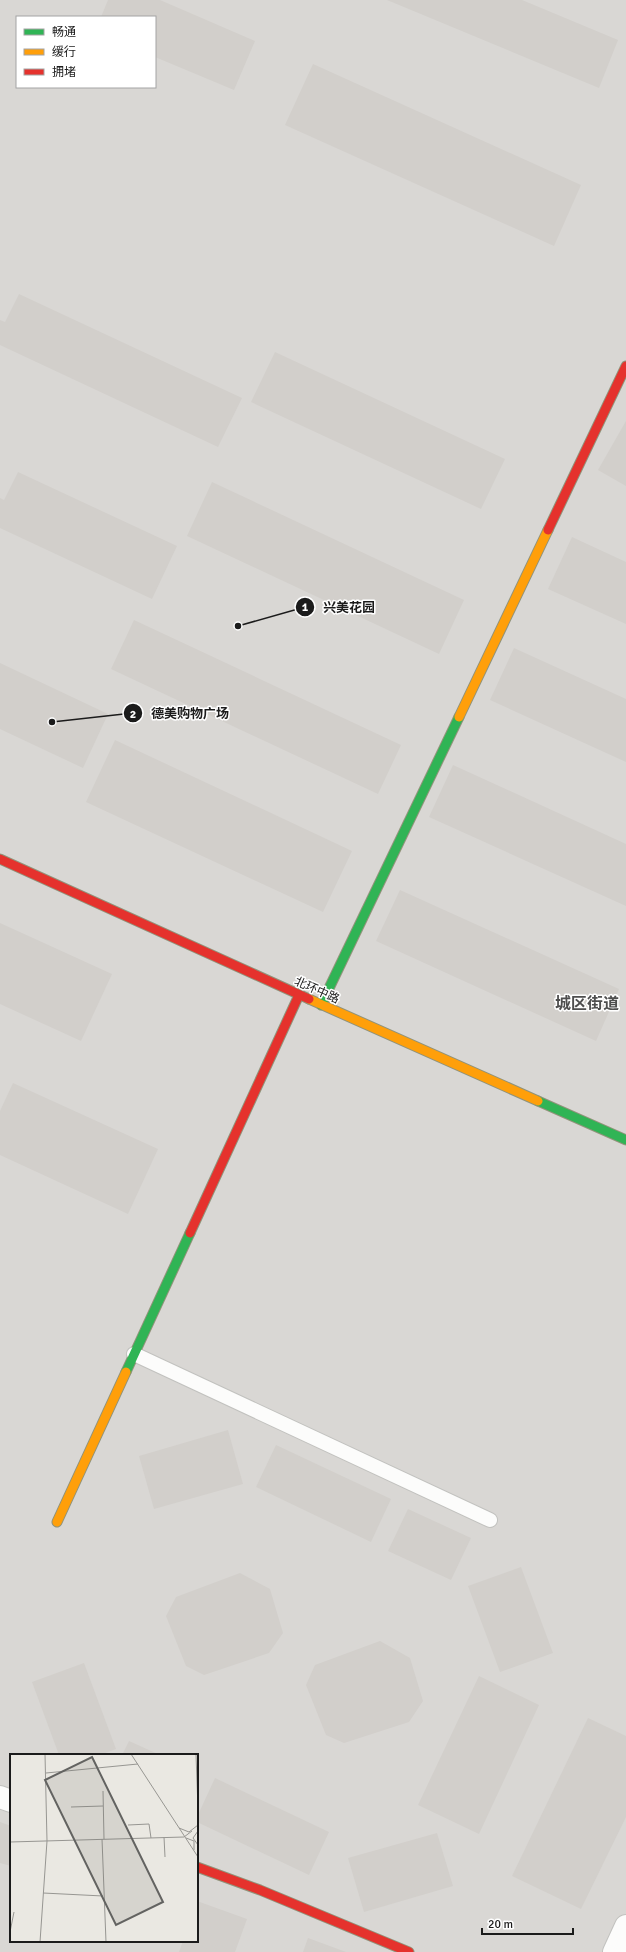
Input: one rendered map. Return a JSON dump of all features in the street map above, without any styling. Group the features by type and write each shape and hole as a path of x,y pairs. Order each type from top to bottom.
{"street":[{"path":"320,1005 624,379"},
{"name":"北环中路","path":"0,859 320,1005 626,1140"},
{"path":"57,1522 299,995"},
{"path":"0,1797 10,1801"},
{"path":"198,1867 260,1890 409,1952"},
{"path":"614,1952 626,1926"}],"lane":[{"path":"134,1354 490,1520"}],"shaded area":[{"path":"0,0 626,0 626,1952 0,1952"}],"building":[{"path":"108,0 160,0 255,41 234,90 156,57 156,16 101,16"},
{"path":"387,0 522,0 618,40 599,88"},
{"path":"313,64 581,185 554,246 285,125"},
{"path":"19,294 242,398 218,447 0,345 0,320 5,322"},
{"path":"275,352 505,459 481,509 251,402"},
{"path":"626,421 626,486 598,470"},
{"path":"18,472 177,546 152,599 0,528 0,498 4,500"},
{"path":"212,482 464,600 439,654 187,536"},
{"path":"572,537 626,562 626,624 548,589"},
{"path":"134,620 401,745 378,794 111,669"},
{"path":"514,648 626,699 626,762 490,700"},
{"path":"0,663 108,714 83,768 0,729"},
{"path":"115,740 352,851 323,912 86,802"},
{"path":"453,765 626,844 626,906 429,817"},
{"path":"400,890 619,989 596,1041 376,941"},
{"path":"0,923 112,974 81,1041 0,1004"},
{"path":"13,1083 158,1149 128,1214 0,1155 0,1111"},
{"path":"228,1430 243,1484 154,1509 139,1456"},
{"path":"276,1445 391,1499 371,1542 256,1487"},
{"path":"408,1509 471,1538 451,1580 388,1551"},
{"path":"521,1567 553,1653 500,1672 468,1586"},
{"path":"240,1573 270,1589 283,1633 269,1653 204,1675 186,1666 166,1616 176,1597"},
{"path":"380,1641 410,1658 423,1701 409,1722 344,1743 326,1735 306,1685 315,1665"},
{"path":"84,1663 116,1749 103,1754 59,1754 32,1682"},
{"path":"479,1676 539,1705 479,1834 418,1805"},
{"path":"588,1718 626,1736 626,1817 581,1909 512,1876"},
{"path":"129,1741 158,1754 122,1754"},
{"path":"215,1778 329,1832 309,1875 198,1822 198,1815"},
{"path":"0,1822 10,1826 10,1866 0,1863"},
{"path":"437,1833 453,1886 364,1912 348,1858"},
{"path":"198,1901 247,1919 235,1952 179,1952 183,1942 198,1942"},
{"path":"308,1938 346,1952 303,1952"}],"traffic: fast":[{"path":"321,1005 459,717"},
{"path":"538,1101 626,1140"},
{"path":"126,1372 190,1233"}],"traffic: slow":[{"path":"459,717 548,530"},
{"path":"309,999 538,1101"},
{"path":"57,1522 126,1372"}],"traffic: jam":[{"path":"548,530 626,366"},
{"path":"0,859 309,999"},
{"path":"190,1233 299,995"},
{"path":"198,1867 260,1890 409,1952"}],"place":[{"name":"兴美花园","path":"238,626"},
{"name":"德美购物广场","path":"52,722"}],"district":[{"name":"城区街道","path":"587,1003"}]}
